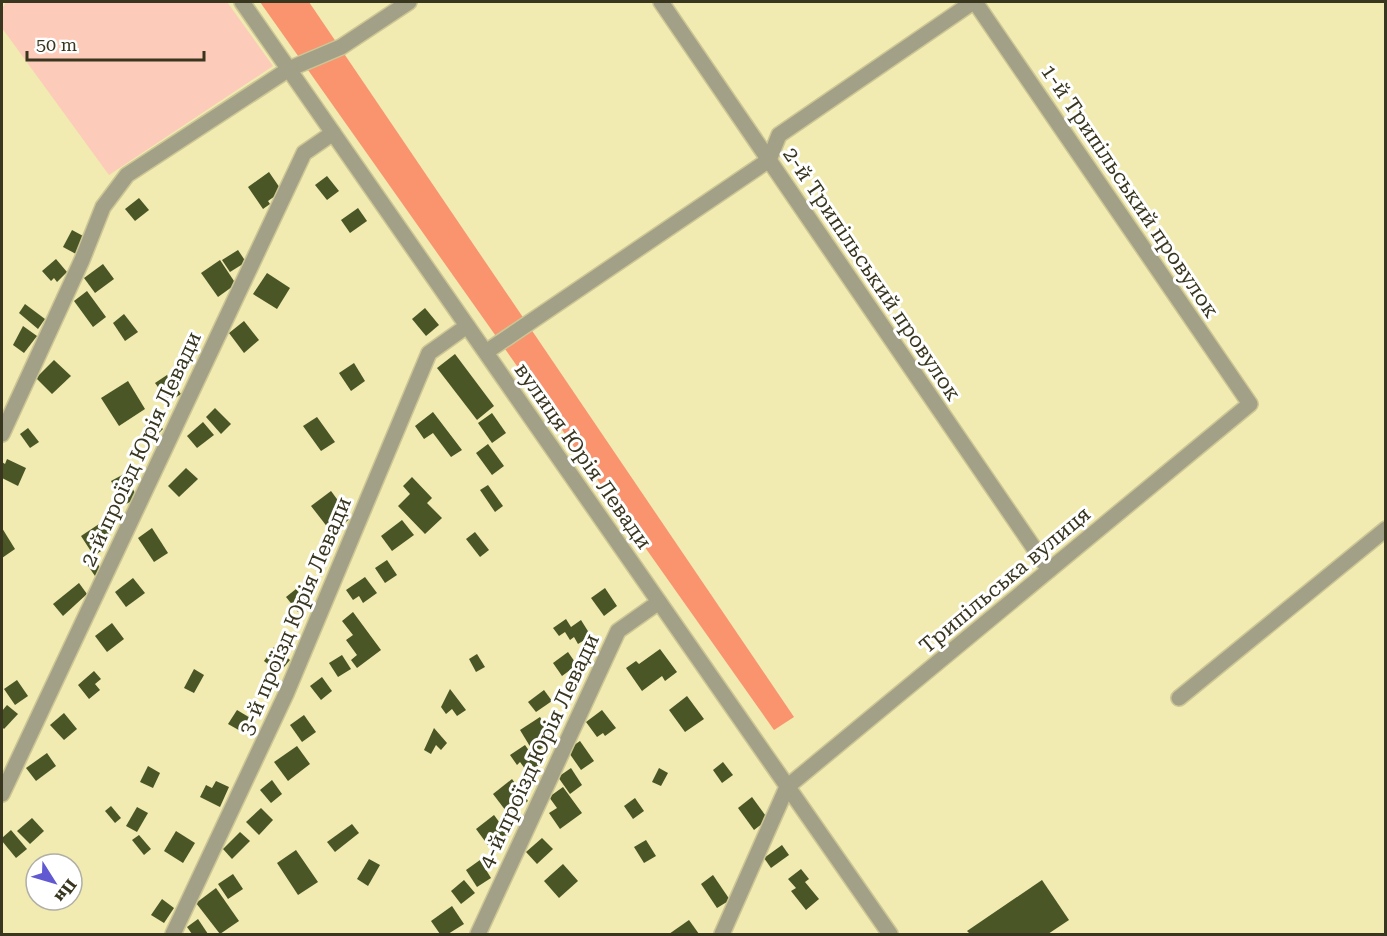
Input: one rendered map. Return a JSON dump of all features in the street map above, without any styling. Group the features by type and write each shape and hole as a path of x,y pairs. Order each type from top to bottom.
{"street":[{"name":"вулиця Юрія Левади","path":"242,2 887,933"},
{"path":"2,434 82,260 103,207 127,175 289,69 341,47 409,2"},
{"name":"2-й Трипільський провулок","path":"661,2 1049,570"},
{"path":"486,352 769,160 779,135 974,2"},
{"name":"1-й Трипільський провулок","path":"974,2 1250,404"},
{"name":"2-й проїзд Юрія Левади","path":"2,794 304,153 333,133"},
{"name":"3-й проїзд Юрія Левади","path":"173,934 286,694 429,353 467,326"},
{"name":"Трипільська вулиця","path":"787,787 1250,404"},
{"path":"1179,698 1386,529"},
{"name":"4-й проїзд Юрія Левади","path":"478,934 618,631 659,602"},
{"path":"722,934 787,787"}],"shaded area":[{"path":"6,2 227,2 273,66 109,175 2,28 2,9"},
{"path":"260,2 309,2 794,717 774,730"}],"building":[{"path":"269,172 282,191 268,201 270,204 263,209 248,187"},
{"path":"327,176 339,191 327,200 315,185"},
{"path":"139,198 149,210 135,221 125,209"},
{"path":"358,208 367,221 350,233 341,220"},
{"path":"72,230 85,237 76,254 63,247"},
{"path":"238,250 246,262 230,272 222,260"},
{"path":"56,259 67,272 57,282 54,278 51,281 42,271"},
{"path":"220,260 236,284 218,297 201,273"},
{"path":"103,264 114,279 95,293 84,278"},
{"path":"267,273 290,288 277,309 253,294"},
{"path":"87,291 106,317 93,327 74,301"},
{"path":"25,304 45,319 38,329 19,313"},
{"path":"425,308 439,325 426,336 412,319"},
{"path":"124,314 138,332 125,341 113,323"},
{"path":"244,321 259,340 244,353 229,333"},
{"path":"23,326 37,336 24,353 13,345"},
{"path":"455,354 494,406 477,420 437,368"},
{"path":"54,360 71,376 52,394 36,378"},
{"path":"354,363 365,381 351,391 339,373"},
{"path":"167,375 181,394 169,402 155,383"},
{"path":"128,381 145,409 119,426 101,398"},
{"path":"215,408 231,424 221,434 206,417"},
{"path":"433,412 462,450 451,457 433,433 424,439 415,426"},
{"path":"492,413 506,433 492,443 478,423"},
{"path":"317,417 335,442 321,451 303,426"},
{"path":"153,419 163,429 155,437 144,427"},
{"path":"203,422 214,435 197,448 187,436"},
{"path":"28,428 39,442 30,448 20,434"},
{"path":"488,444 504,466 492,475 476,453"},
{"path":"7,459 26,468 18,486 2,478 2,462 5,464"},
{"path":"186,468 198,479 179,497 168,486"},
{"path":"124,474 138,498 124,505 111,481"},
{"path":"412,477 432,498 427,503 442,518 425,534 398,506 410,494 403,486"},
{"path":"488,485 503,506 495,512 480,490"},
{"path":"331,491 351,518 332,533 311,506"},
{"path":"402,520 414,535 392,551 381,536"},
{"path":"102,522 109,533 98,541 104,549 94,556 81,536"},
{"path":"2,528 15,549 2,558"},
{"path":"152,528 168,553 154,562 138,538"},
{"path":"475,532 489,550 480,557 466,539"},
{"path":"91,555 102,570 95,576 84,560"},
{"path":"387,560 397,575 385,583 375,568"},
{"path":"365,577 377,593 363,603 359,596 353,600 346,590"},
{"path":"133,578 145,593 126,607 115,592"},
{"path":"79,583 87,594 63,616 53,604"},
{"path":"605,588 617,606 604,616 591,598"},
{"path":"296,589 308,603 298,612 286,597"},
{"path":"353,612 381,650 357,668 351,660 357,655 346,640 353,635 342,621"},
{"path":"566,619 571,627 581,620 591,636 578,644 574,637 570,640 565,632 559,636 553,628"},
{"path":"112,623 124,639 107,652 95,636"},
{"path":"274,647 290,660 279,673 264,661"},
{"path":"660,649 677,672 665,681 662,676 642,691 626,668 636,661 639,664"},
{"path":"568,652 577,665 562,676 553,663"},
{"path":"477,654 485,667 476,672 469,659"},
{"path":"342,655 351,669 338,677 329,663"},
{"path":"194,669 204,675 194,693 184,688"},
{"path":"94,671 101,679 95,684 100,690 89,699 78,685"},
{"path":"322,677 332,691 321,700 310,686"},
{"path":"17,680 28,696 15,705 4,689"},
{"path":"450,689 466,710 457,716 452,709 446,714 441,707"},
{"path":"544,690 552,701 536,712 528,702"},
{"path":"687,696 704,719 685,732 669,710"},
{"path":"7,705 18,714 4,729 2,711"},
{"path":"237,710 252,719 244,733 228,724"},
{"path":"602,710 616,728 605,736 603,733 597,737 586,722"},
{"path":"64,713 77,729 64,740 50,725"},
{"path":"304,715 316,732 302,742 290,725"},
{"path":"540,717 555,740 534,753 520,730"},
{"path":"434,728 447,743 441,750 436,745 431,754 424,750"},
{"path":"580,741 594,761 581,770 567,750"},
{"path":"525,745 539,765 528,773 520,762 517,765 510,755"},
{"path":"297,746 310,764 288,781 274,762"},
{"path":"47,753 56,766 36,781 26,768"},
{"path":"723,762 733,775 722,783 713,770"},
{"path":"148,766 160,773 153,788 140,782"},
{"path":"571,768 582,785 570,794 558,777"},
{"path":"659,768 668,773 661,786 652,782"},
{"path":"512,779 528,801 509,815 493,794"},
{"path":"272,780 282,794 271,803 260,790"},
{"path":"216,781 229,787 220,807 200,797 206,785 212,788"},
{"path":"563,787 582,813 560,829 549,813 557,808 549,797"},
{"path":"752,797 768,819 754,830 738,808"},
{"path":"635,798 644,811 633,819 624,806"},
{"path":"111,806 121,818 115,823 105,811"},
{"path":"137,807 148,813 137,832 126,826"},
{"path":"261,808 273,820 259,835 246,822"},
{"path":"494,815 508,834 490,848 476,829"},
{"path":"32,818 44,831 30,844 17,831"},
{"path":"352,824 359,833 335,852 327,842"},
{"path":"11,830 27,849 16,858 2,841 2,838"},
{"path":"176,831 195,843 183,863 164,851"},
{"path":"240,832 250,841 232,859 223,849"},
{"path":"139,835 151,849 144,855 132,840"},
{"path":"542,838 553,849 537,864 526,852"},
{"path":"646,840 656,856 644,863 634,847"},
{"path":"782,845 789,855 771,868 764,858"},
{"path":"296,850 318,882 298,895 277,863"},
{"path":"369,859 380,865 368,886 357,879"},
{"path":"480,860 491,878 477,887 466,870"},
{"path":"563,864 578,881 559,898 544,881"},
{"path":"801,869 809,879 805,882 819,899 806,910 791,891 796,888 788,879"},
{"path":"233,874 243,889 228,899 218,884"},
{"path":"713,875 730,900 717,908 701,884"},
{"path":"464,880 475,893 461,904 451,891"},
{"path":"1042,880 1069,920 1048,934 970,934 967,931"},
{"path":"216,888 239,921 220,934 196,903"},
{"path":"162,899 174,908 164,923 151,915"},
{"path":"452,906 464,924 448,934 440,934 431,921"},
{"path":"198,919 208,934 192,934 187,927"},
{"path":"689,920 699,934 669,934"}]}
